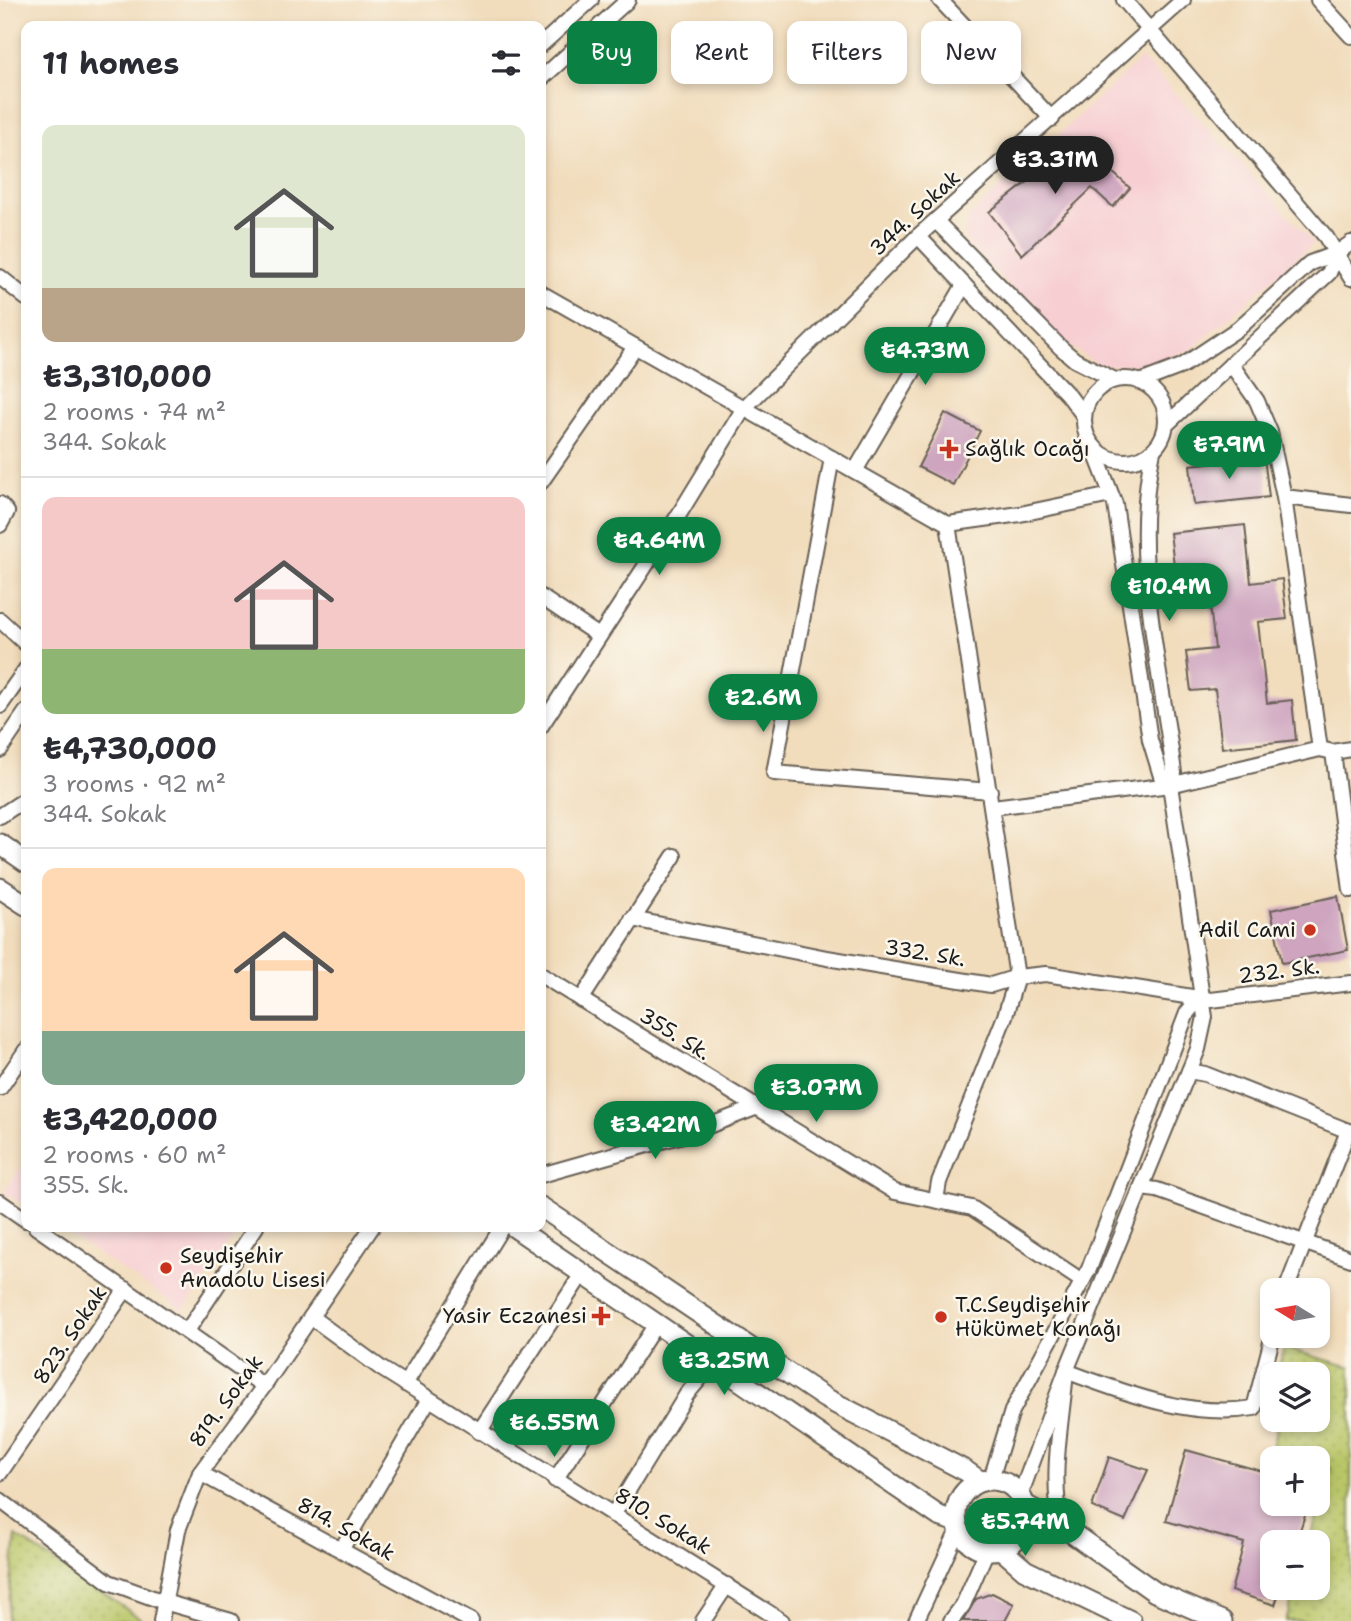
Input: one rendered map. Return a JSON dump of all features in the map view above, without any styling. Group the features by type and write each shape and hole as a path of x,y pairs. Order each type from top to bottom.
{"main road":[{"path":"0,844 21,859"},
{"path":"0,888 21,902"},
{"path":"546,1210 825,1398 966,1471 1013,1487 1023,1500 1155,1592 1222,1621"},
{"path":"521,1232 712,1364 939,1516 958,1525"},
{"path":"986,1480 962,1495 957,1506 958,1525 970,1543 994,1549 1026,1570 1131,1621"},
{"path":"994,1549 1020,1534 1025,1525 1023,1500"}],"street":[{"path":"546,40 591,0"},
{"path":"546,74 628,0"},
{"path":"940,0 1052,119"},
{"path":"1124,0 1337,253 1351,278"},
{"name":"344. Sokak","path":"546,718 744,408 918,236 1183,0"},
{"path":"1318,0 1351,36"},
{"path":"936,220 1061,348 1084,365 1115,380 1140,382 1182,366 1239,328 1310,263 1337,253 1351,243"},
{"path":"918,236 1069,396 1084,416"},
{"path":"1166,425 1329,273 1337,253"},
{"path":"0,277 21,294"},
{"path":"855,471 964,285"},
{"path":"546,296 948,524 1020,514 1111,495"},
{"path":"546,470 635,346"},
{"path":"1231,364 1257,401 1270,432 1284,498 1351,890"},
{"path":"1115,380 1094,393 1084,416 1085,432 1111,495 1135,620 1150,740 1161,776 1170,785"},
{"path":"1023,1500 1066,1371 1198,1049 1205,1017 1205,998 1170,785 1174,773 1152,625 1144,537 1146,483 1153,451 1163,437 1165,412 1159,397 1140,382"},
{"path":"1093,447 1106,457 1122,461 1139,459 1153,451"},
{"path":"832,458 774,773 990,791"},
{"path":"1284,498 1351,505"},
{"path":"0,504 7,512 0,525"},
{"path":"936,1200 939,1182 1005,1016 1017,977 948,524"},
{"path":"546,600 599,636"},
{"path":"0,620 21,639"},
{"path":"0,706 21,675"},
{"path":"0,750 21,719"},
{"path":"993,807 1170,785 1327,750 1351,749"},
{"path":"0,816 21,802"},
{"path":"581,1000 674,856"},
{"name":"332. Sk.","path":"632,919 800,953 991,985 1017,977 1046,974 1205,998"},
{"name":"355. Sk.","path":"546,978 895,1192 972,1208 1060,1270 1082,1281"},
{"name":"232. Sk.","path":"1205,998 1351,983"},
{"path":"986,1480 1012,1411 1082,1281 1187,1013 1205,998"},
{"path":"0,1088 21,1057"},
{"path":"1189,1071 1205,1074 1349,1132 1291,1278"},
{"path":"546,1174 690,1133 755,1108"},
{"path":"1141,1188 1157,1190 1351,1259"},
{"path":"2,1208 21,1218"},
{"path":"43,1232 264,1386"},
{"path":"187,1331 253,1232"},
{"name":"819. Sokak","path":"161,1621 178,1530 200,1473 264,1386 369,1232"},
{"path":"405,1384 499,1232"},
{"path":"480,1432 582,1274"},
{"name":"823. Sokak","path":"0,1473 126,1289"},
{"name":"810. Sokak","path":"311,1317 405,1384 782,1621"},
{"path":"555,1480 656,1324"},
{"path":"1066,1371 1181,1408 1225,1413 1254,1408 1270,1348"},
{"path":"613,1515 687,1394 712,1364"},
{"path":"1062,1527 1057,1506 1058,1438 1066,1371"},
{"path":"341,1550 429,1399"},
{"name":"814. Sokak","path":"200,1473 471,1621"},
{"path":"0,1500 109,1581 164,1602 231,1621"},
{"path":"916,1621 958,1525"},
{"path":"951,1621 994,1549"},
{"path":"703,1621 727,1585"}],"shaded area":[{"path":"1142,58 1314,243 1191,350 1141,365 1099,365 1065,343 964,240 969,216"},
{"path":"21,1168 21,1204 4,1192"},
{"name":"Seydişehir Anadolu Lisesi","path":"65,1232 238,1232 183,1310"}],"green space":[{"path":"1284,1348 1351,1367 1351,1621 1286,1621 1292,1600 1330,1600 1330,1530 1313,1530 1317,1516 1330,1516 1330,1446 1272,1446 1276,1432 1330,1432 1330,1362 1280,1362"},
{"path":"16,1536 140,1618 140,1621 7,1621"}],"building":[{"path":"1079,142 1130,188 1113,207 1092,188 1022,255 989,212"},
{"name":"Sağlık Ocağı","path":"945,413 980,431 953,485 918,467"},
{"path":"1264,457 1269,497 1194,505 1190,465"},
{"path":"1245,525 1251,583 1282,579 1287,619 1258,622 1267,703 1292,700 1296,740 1222,748 1215,689 1191,691 1186,652 1215,649 1206,570 1175,573 1170,533"},
{"name":"Adil Cami","path":"1338,896 1348,950 1282,963 1271,910"},
{"path":"1186,1450 1260,1471 1260,1516 1305,1516 1300,1530 1260,1530 1260,1600 1277,1600 1275,1605 1231,1591 1244,1543 1166,1521"},
{"path":"1109,1457 1148,1470 1125,1521 1092,1507"},
{"path":"992,1593 1014,1604 1005,1621 963,1621 976,1599"}],"place":[{"name":"Sağlık Ocağı","path":"949,449"},
{"name":"Adil Cami","path":"1310,930"},
{"name":"Seydişehir Anadolu Lisesi","path":"166,1268"},
{"name":"Yasir Eczanesi","path":"601,1316"},
{"name":"T.C.Seydişehir Hükümet Konağı","path":"941,1317"}]}
